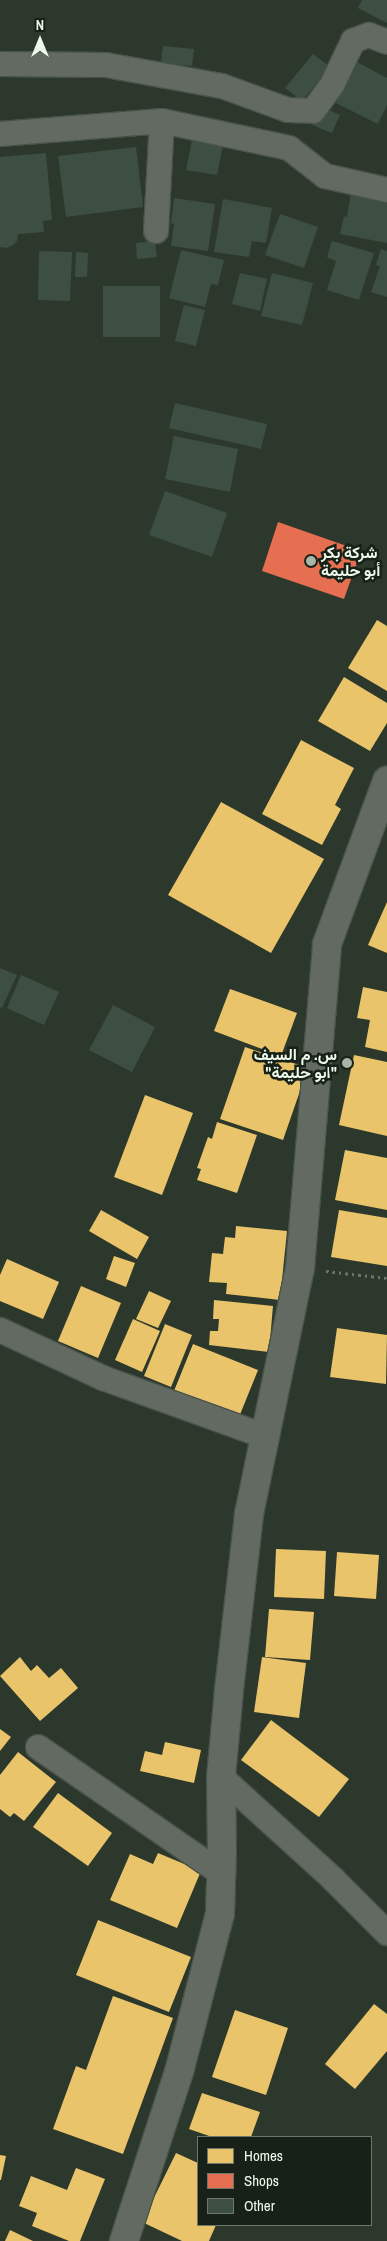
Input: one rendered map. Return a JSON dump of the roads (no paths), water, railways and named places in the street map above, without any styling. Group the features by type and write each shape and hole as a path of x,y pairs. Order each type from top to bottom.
{"street":[{"path":"0,64 106,65 222,86 288,110 313,111 333,83 353,41 368,35 387,42"},
{"path":"156,231 162,121"},
{"path":"0,134 162,121 290,148 325,176 387,190"},
{"path":"124,2241 179,2072 220,1914 222,1874 221,1777 249,1514 267,1437 300,1268 327,944 387,781"},
{"path":"0,1330 103,1378 267,1437"},
{"path":"38,1747 222,1874"},
{"path":"221,1777 334,1880 387,1933"}],"place":[{"name":"شركة بكر أبو حليمة","path":"311,561"},
{"name":"س. م السيف \"ابو حليمة\"","path":"347,1063"}]}
